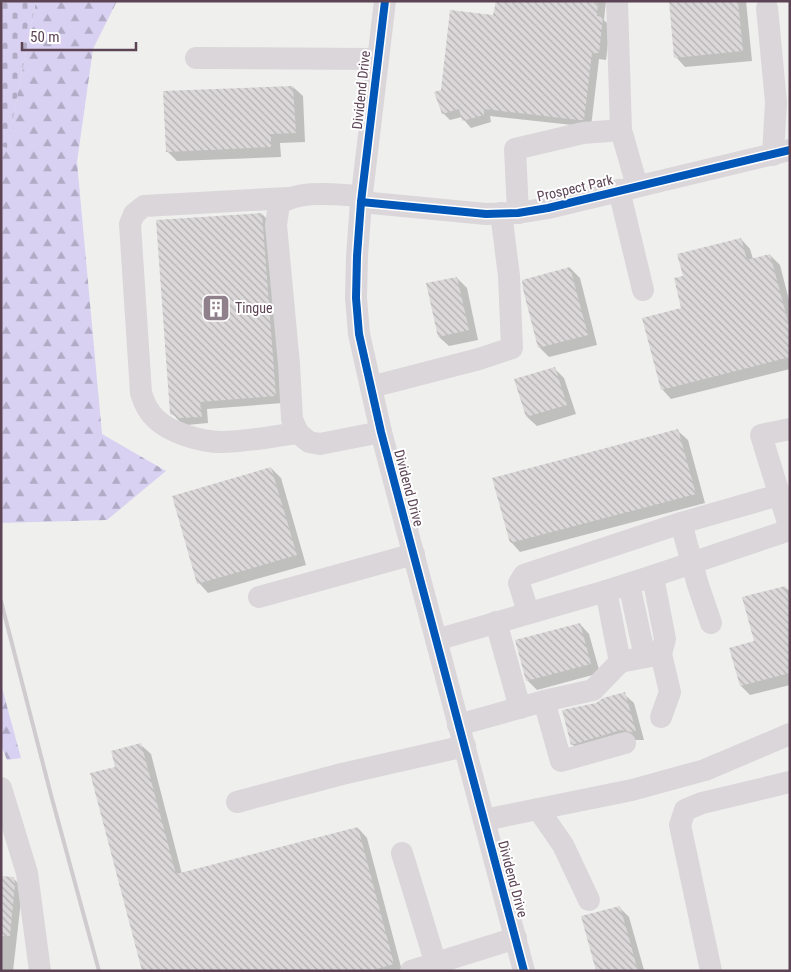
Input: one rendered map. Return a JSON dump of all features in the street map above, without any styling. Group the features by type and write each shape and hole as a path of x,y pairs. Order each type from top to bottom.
{"street":[{"name":"Dividend Drive","path":"384,1 362,199 356,298 359,334 381,432 524,971"},
{"path":"618,1 621,130 643,290"},
{"path":"767,8 781,152"},
{"path":"196,58 377,59"},
{"path":"371,387 512,348 509,276 510,213 515,149 583,133 621,130"},
{"name":"Prospect Park","path":"298,433 222,442 206,441 179,433 157,421 146,407 141,393 130,224 134,214 144,206 288,198 307,195 362,199 486,214 510,213 548,208 781,152"},
{"path":"288,198 279,204 276,225 290,364 292,419 298,433 309,442 320,444 381,432"},
{"path":"436,640 653,577 790,530 761,435 790,429"},
{"path":"528,612 519,583 524,575 680,523 779,495"},
{"path":"680,523 711,623"},
{"path":"259,597 414,554"},
{"path":"458,725 544,701 593,690 620,662 653,655 665,639 653,577"},
{"path":"629,584 653,655 670,692 661,717"},
{"path":"606,591 620,662"},
{"path":"496,622 520,708"},
{"path":"544,701 561,761 625,743"},
{"path":"484,820 632,790 705,770 790,734"},
{"path":"237,802 342,774 464,746"},
{"path":"711,971 680,824 685,810 702,803 790,782"},
{"path":"1,788 27,873 40,971"},
{"path":"538,809 563,845 589,900"},
{"path":"402,853 437,967"},
{"path":"411,971 437,967 516,938"}],"green space":[{"path":"1,1 36,1 7,148 1,146"},
{"path":"36,1 117,1 93,49 77,162 102,434 166,471 107,520 1,523 1,146 7,147"},
{"path":"1,684 21,758 7,760 1,745"}],"building":[{"path":"496,1 598,1 597,16 603,17 599,53 592,53 584,120 484,109 484,115 462,121 459,109 442,114 434,92 441,90 450,10 493,15"},
{"path":"669,1 738,1 743,51 674,58"},
{"path":"293,86 296,133 271,134 271,147 166,152 163,91"},
{"name":"Tingue","path":"262,213 276,396 200,402 202,417 179,418 170,414 156,220"},
{"path":"741,238 747,260 770,254 790,329 790,357 661,390 642,318 681,308 674,278 683,276 677,254"},
{"path":"570,267 588,335 538,348 522,280"},
{"path":"457,277 469,330 438,337 426,283"},
{"path":"555,367 567,405 526,417 514,379"},
{"path":"678,429 696,494 510,543 492,478"},
{"path":"271,467 297,555 197,584 172,496"},
{"path":"785,586 790,603 790,673 740,686 729,648 754,641 742,597"},
{"path":"580,623 591,664 526,681 515,640"},
{"path":"625,692 636,731 621,730 571,745 562,710 596,703 603,698"},
{"path":"141,743 176,874 358,827 394,964 370,971 142,971 90,773 115,767 111,751"},
{"path":"1,876 14,877 10,936 1,936"},
{"path":"620,906 638,971 596,971 581,916"}],"railway":[{"path":"1,601 99,971"}],"cycle path":[{"path":"385,1 361,202 356,298 359,334 381,432 524,971"},
{"path":"361,202 486,214 518,213 548,208 790,150"}],"place":[{"name":"Tingue","path":"216,308"}]}
